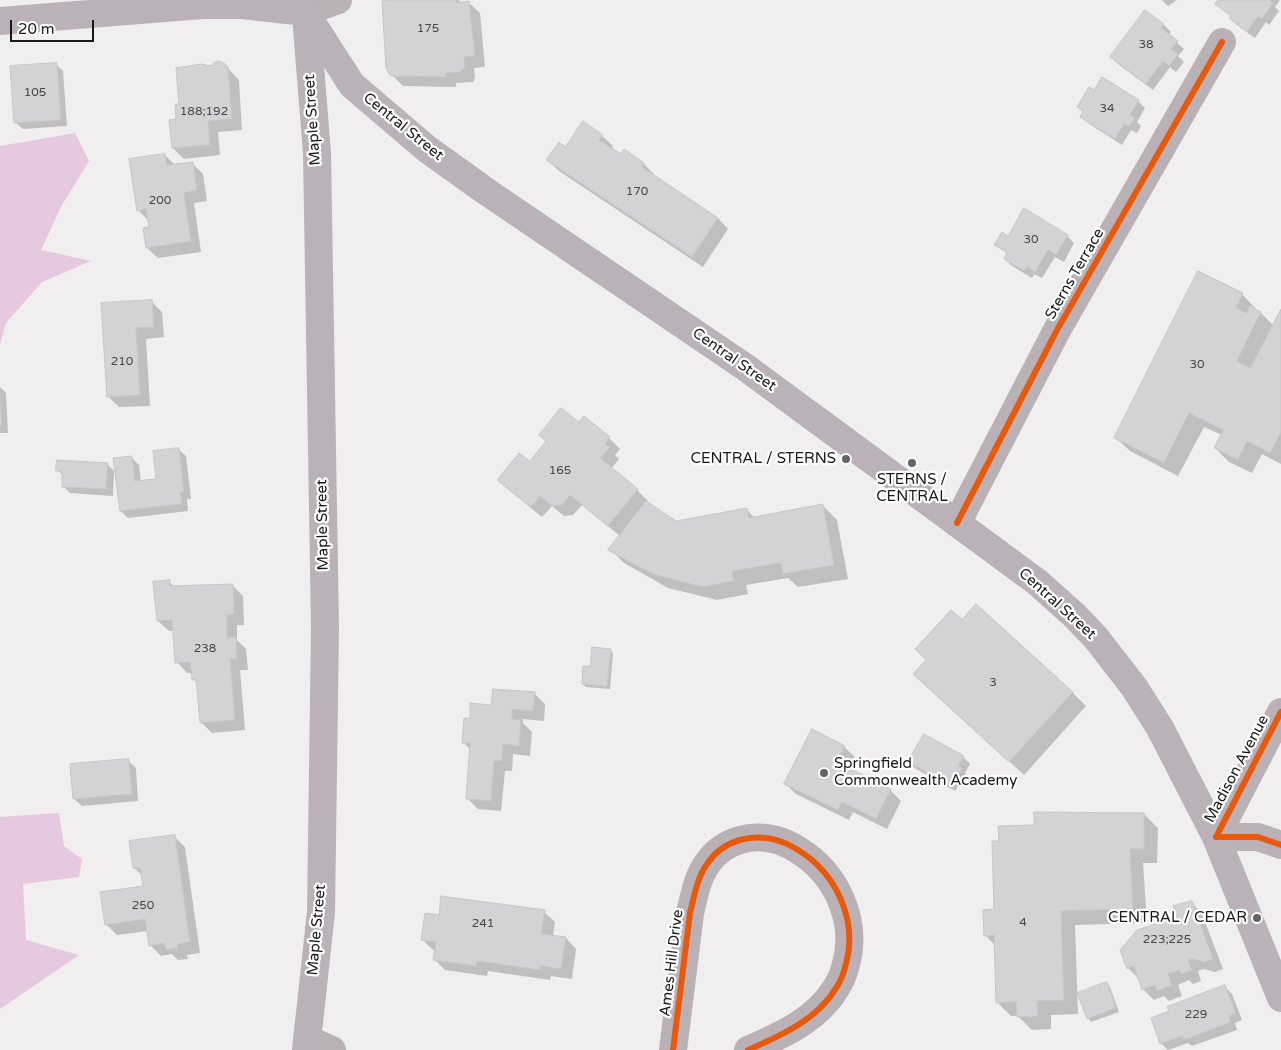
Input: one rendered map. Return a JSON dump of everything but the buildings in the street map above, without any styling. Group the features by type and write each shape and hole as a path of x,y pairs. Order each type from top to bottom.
{"main road":[{"path":"0,21 203,5 304,6"},
{"name":"Central Street","path":"304,6 352,85 427,148 488,192 745,367 1037,582 1074,615 1096,638 1134,687 1160,728 1216,837 1281,998"},
{"name":"Maple Street","path":"304,6 316,153 325,627 321,912 306,1044"}],"street":[{"path":"304,6 338,0"},
{"name":"Sterns Terrace","path":"958,523 1057,330 1222,42"},
{"name":"Madison Avenue","path":"1216,837 1281,712"},
{"path":"1216,837 1258,837 1281,844"},
{"name":"Ames Hill Drive","path":"673,1050 690,913 694,893 701,874 706,864 722,848 739,840 759,838 782,842 792,846 812,860 822,870 832,882 845,909 849,940 844,973 837,988 828,1000 803,1022 786,1033 748,1050"},
{"path":"306,1044 332,1050"}],"shaded area":[{"path":"75,133 89,161 62,205 41,250 91,261 42,282 6,323 0,345 0,146"},
{"path":"59,813 64,846 82,859 79,877 23,884 26,940 79,955 0,1009 0,817"}],"cycle path":[{"path":"957,523 1057,330 1222,42"},
{"path":"1281,712 1216,837 1258,837 1281,845"},
{"path":"673,1050 690,913 701,875 717,852 735,842 755,837 777,840 791,846 823,871 841,899 849,931 849,947 842,976 828,999 819,1009 785,1033 748,1050"}],"place":[{"name":"CENTRAL / STERNS","path":"846,459"},
{"name":"STERNS / CENTRAL","path":"912,463"},
{"name":"Springfield Commonwealth Academy","path":"824,773"},
{"name":"CENTRAL / CEDAR","path":"1257,918"}]}
